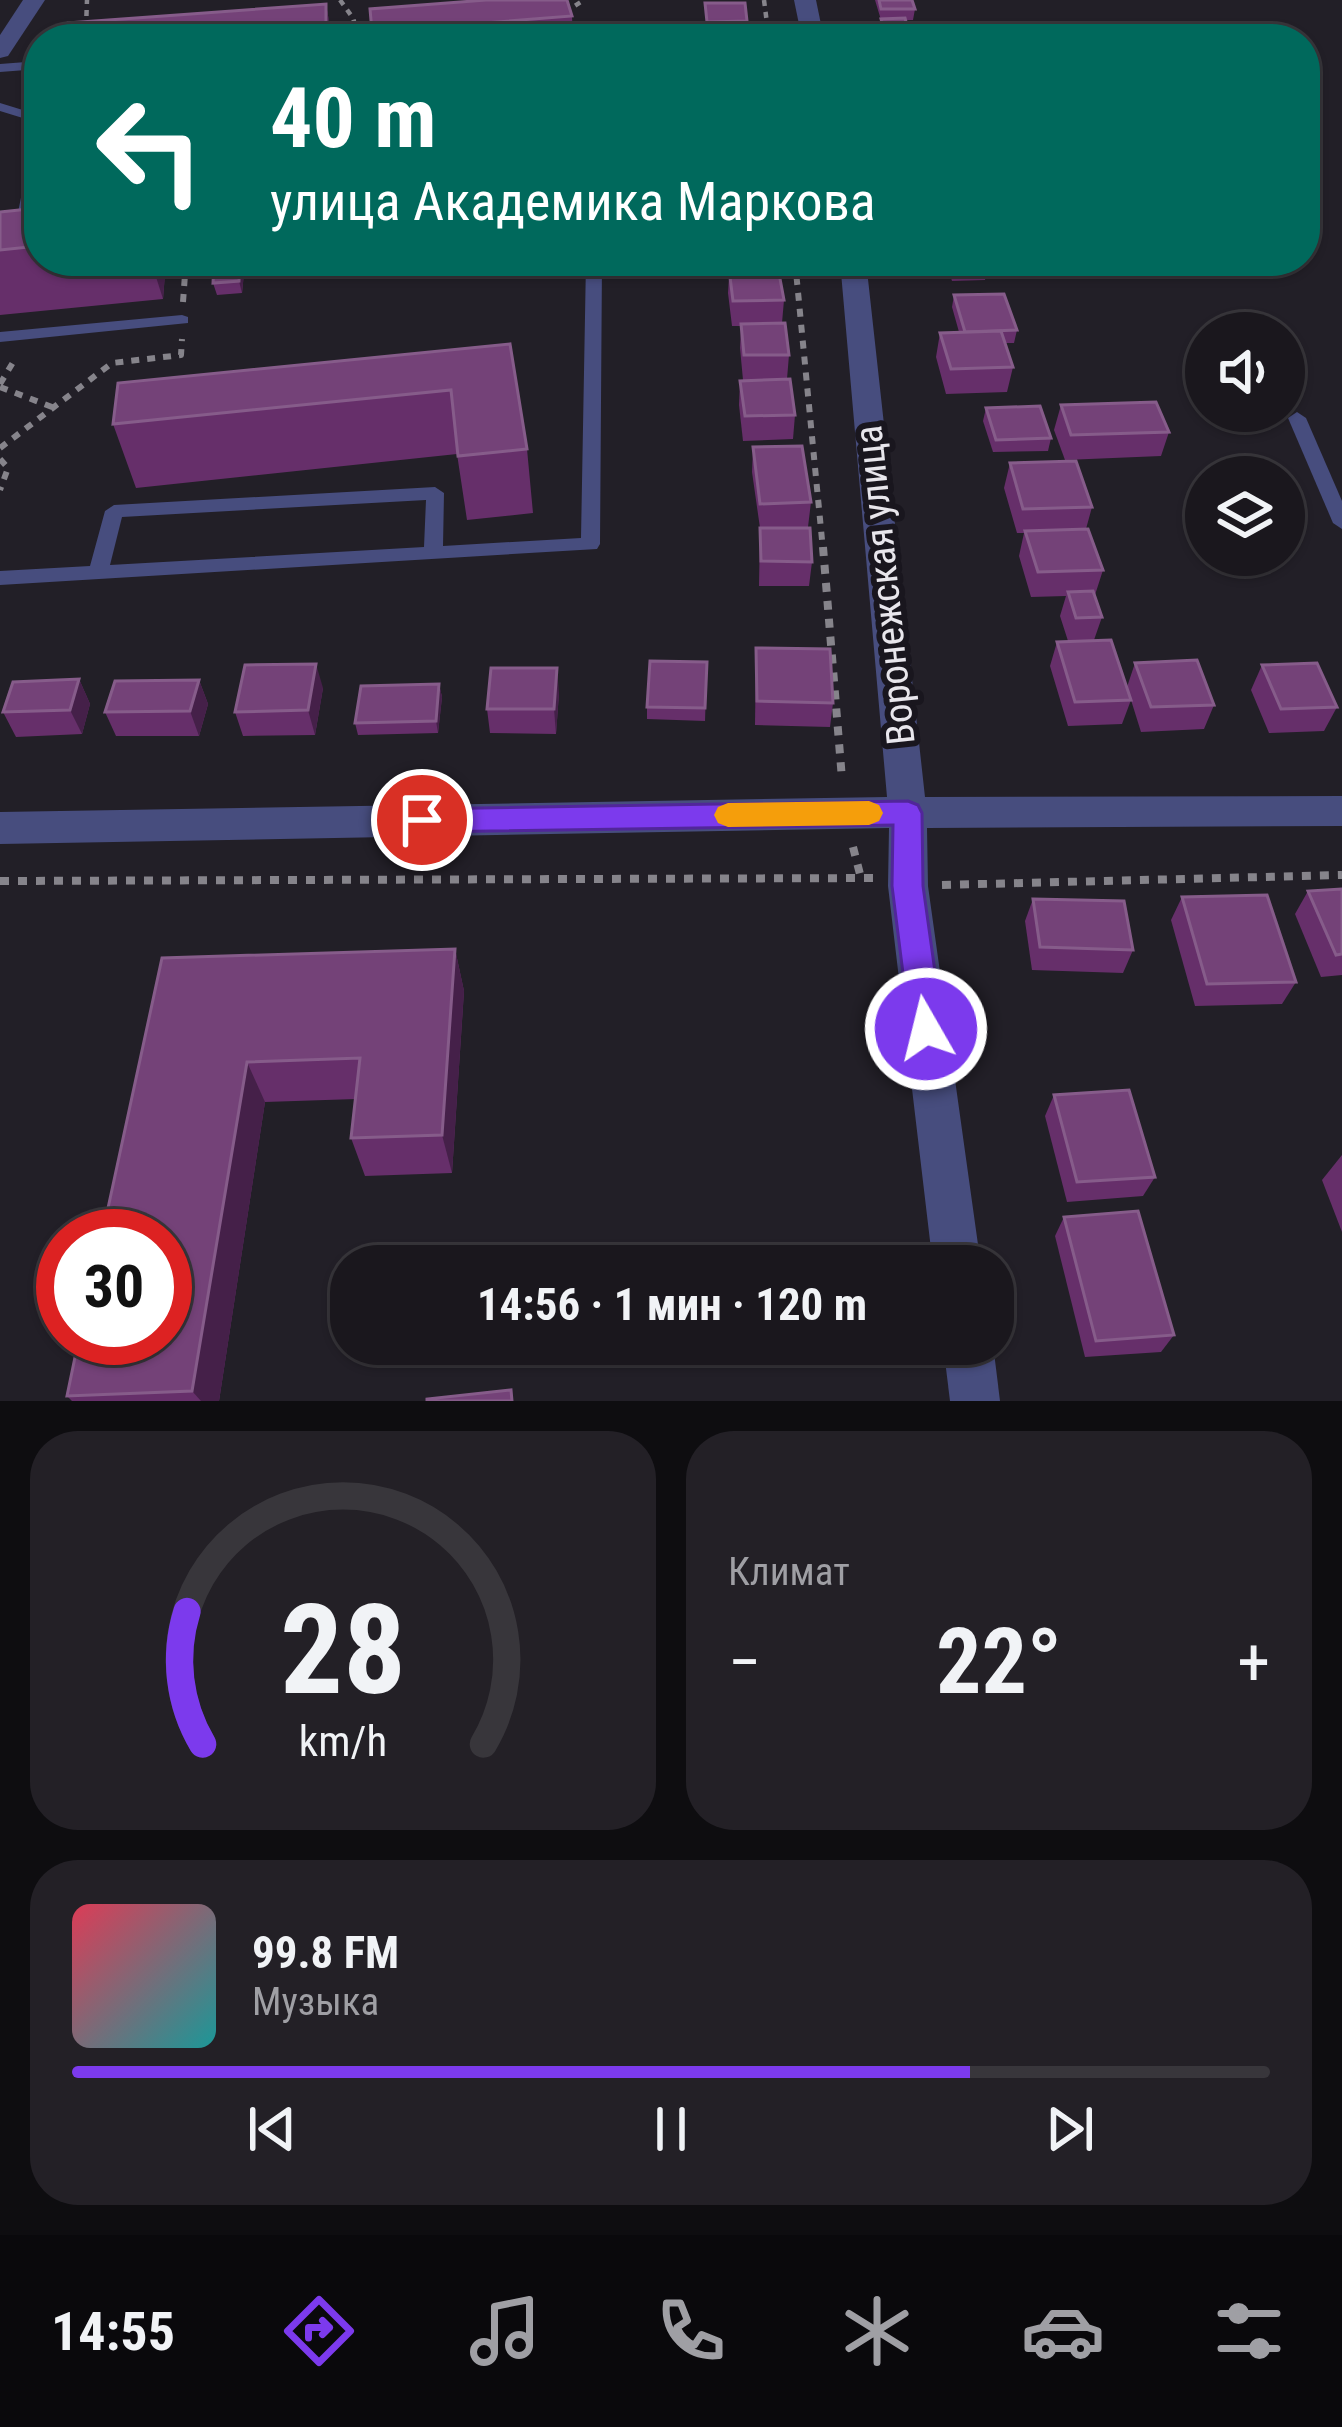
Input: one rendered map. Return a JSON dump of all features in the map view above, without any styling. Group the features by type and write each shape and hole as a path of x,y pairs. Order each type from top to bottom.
{"street":[{"path":"0,52 34,0"},
{"name":"Воронежская улица","path":"854,276 908,813 908,886 954,1245"},
{"path":"0,828 845,813 1342,811"},
{"path":"971,1365 975,1401"}],"lane":[{"path":"0,267 15,266 24,220"},
{"path":"0,578 590,544 594,276"},
{"path":"0,337 183,313"},
{"path":"1303,432 1342,523"},
{"path":"98,572 114,511 160,508 434,493 433,553"}],"path":[{"path":"797,276 845,813"},
{"path":"0,448 112,363 181,355 183,313"},
{"path":"0,387 54,407"},
{"path":"0,459 8,468 0,490"},
{"path":"0,881 860,874 908,886 1342,874"}],"building":[{"path":"486,0 567,0 572,16 472,24 371,24 370,9"},
{"path":"879,0 912,0 915,9 881,9"},
{"path":"705,3 745,3 747,21 707,22"},
{"path":"326,4 326,24 68,23"},
{"path":"905,18 907,24 882,24 881,19"},
{"path":"24,210 24,248 0,250 0,212"},
{"path":"213,276 239,276 239,281 213,283"},
{"path":"730,276 780,276 784,300 733,301"},
{"path":"1004,294 1017,330 965,332 954,295"},
{"path":"785,323 789,355 744,355 741,324"},
{"path":"1001,331 1013,367 951,369 940,333"},
{"path":"510,344 527,449 458,456 451,390 113,424 118,383"},
{"path":"790,379 795,415 745,416 740,381"},
{"path":"1156,402 1169,432 1071,435 1061,405"},
{"path":"1040,406 1051,438 996,440 986,408"},
{"path":"802,446 811,502 760,504 753,447"},
{"path":"1076,461 1092,507 1023,509 1010,463"},
{"path":"760,528 810,528 812,562 761,561"},
{"path":"1088,529 1103,570 1038,572 1025,531"},
{"path":"1093,591 1102,617 1076,618 1068,592"},
{"path":"1111,640 1131,700 1075,702 1057,642"},
{"path":"756,648 830,649 833,703 757,701"},
{"path":"1197,660 1214,705 1151,707 1135,663"},
{"path":"650,661 707,662 705,708 647,707"},
{"path":"1317,663 1337,707 1281,709 1262,665"},
{"path":"316,664 308,710 235,712 245,665"},
{"path":"491,668 557,668 554,709 487,709"},
{"path":"79,679 70,710 3,712 13,682"},
{"path":"199,680 190,711 105,712 115,681"},
{"path":"439,684 436,721 355,723 361,686"},
{"path":"1342,889 1342,954 1336,955 1308,891"},
{"path":"1267,895 1296,982 1207,984 1182,897"},
{"path":"1033,899 1124,901 1133,950 1040,947"},
{"path":"455,949 442,1135 351,1138 360,1058 247,1062 192,1391 67,1396 73,1365 192,1365 192,1209 108,1209 162,958"},
{"path":"1129,1090 1155,1177 1077,1182 1054,1095"},
{"path":"1138,1211 1174,1335 1096,1341 1064,1217"},
{"path":"511,1390 512,1401 427,1401 427,1399"}],"slow traffic":[{"path":"728,815 869,813"}],"route":[{"path":"422,820 908,813 908,886 926,1029"}]}
